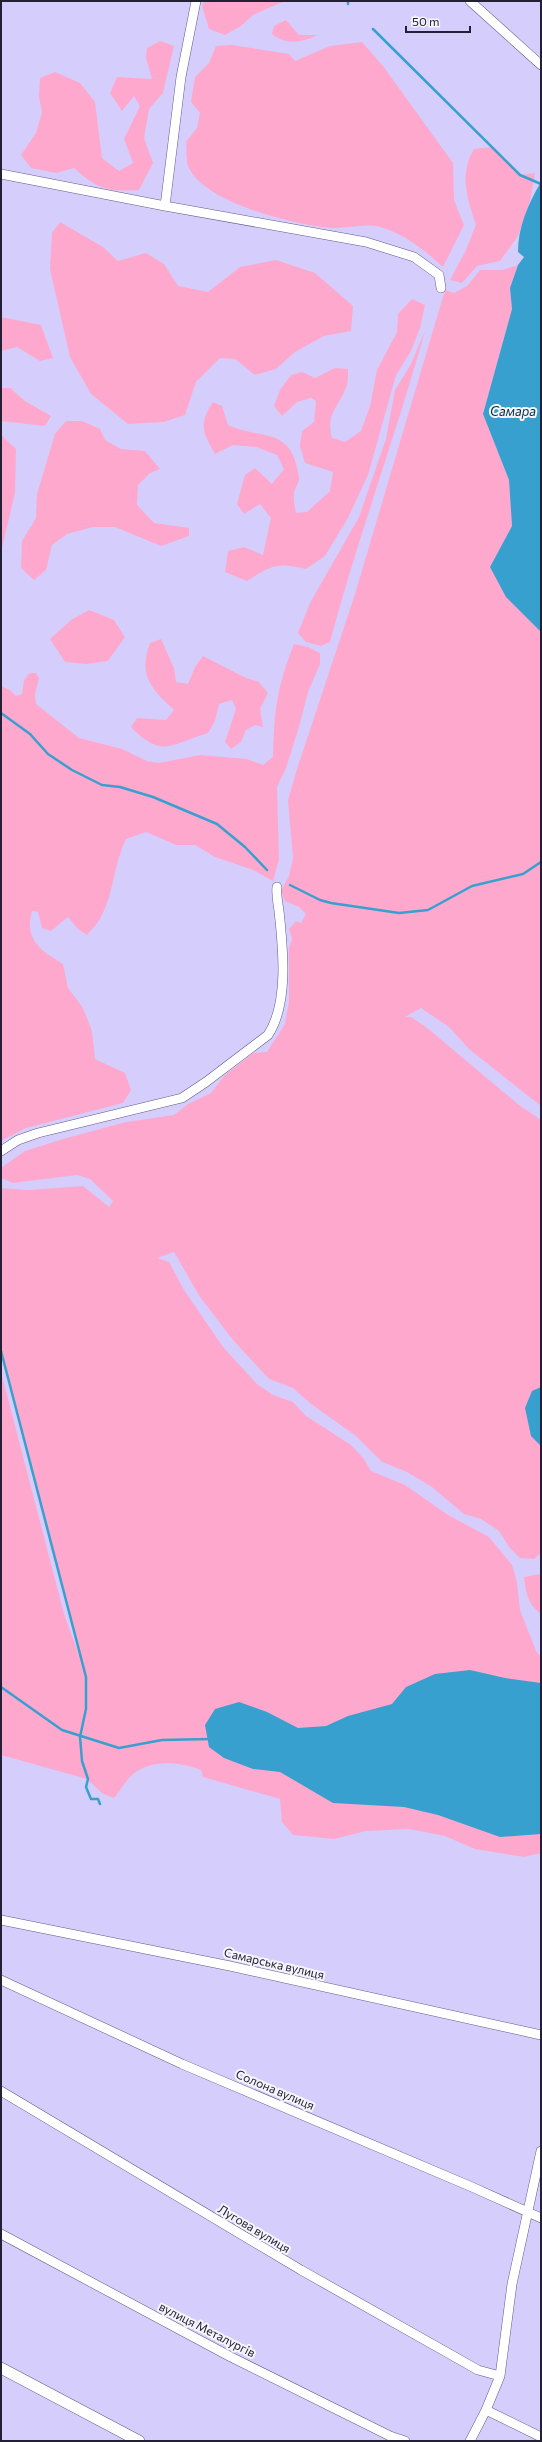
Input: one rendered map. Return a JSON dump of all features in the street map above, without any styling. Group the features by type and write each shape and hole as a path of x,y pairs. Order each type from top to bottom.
{"street":[{"path":"166,206 181,77 196,1"},
{"path":"470,1 541,65"},
{"path":"1,174 166,206 366,242 414,257 439,275 441,288"},
{"path":"1,1151 18,1140 38,1133 182,1098 206,1082 268,1035 275,1024 281,999 282,976 277,887"},
{"name":"Самарська вулиця","path":"1,1920 230,1966 541,2035"},
{"name":"Солона вулиця","path":"1,1980 182,2064 541,2218"},
{"name":"Лугова вулиця","path":"1,2091 301,2270 478,2370 500,2376"},
{"path":"470,2441 486,2410 500,2376 512,2284 541,2151"},
{"name":"вулиця Металургів","path":"1,2234 231,2357 390,2436 405,2441"},
{"path":"1,2368 139,2441"},
{"path":"486,2410 541,2437"}],"shaded area":[{"path":"204,1 285,1 253,15 241,26 225,35 209,29 202,6"},
{"path":"286,20 299,35 318,35 295,42 283,40 272,34 274,26"},
{"path":"160,41 174,46 163,93 149,109 144,138 153,163 139,190 104,188 90,181 74,168 56,173 31,168 21,155 36,133 42,112 39,97 40,78 55,72 80,83 95,102 102,158 119,171 133,163 124,139 140,106 134,96 122,111 110,93 117,77 152,79 146,58 147,48"},
{"path":"362,42 383,66 453,163 454,200 464,225 443,267 406,238 380,227 362,226 331,228 315,226 274,217 252,210 230,201 212,191 197,179 188,166 186,142 197,128 200,113 191,102 195,77 209,63 216,46 232,45 289,54 295,61 330,46"},
{"path":"492,147 520,175 535,173 530,201 518,236 500,261 477,266 462,283 450,280 465,252 476,225 467,196 466,187 469,159 474,149"},
{"path":"60,222 103,247 118,261 146,253 164,264 178,286 208,292 240,267 276,260 315,273 353,306 351,331 324,336 295,352 276,369 255,375 235,359 220,358 196,382 185,415 164,422 128,424 91,394 70,357 50,269 52,233"},
{"path":"518,265 510,288 512,309 483,414 509,480 512,526 490,567 541,632 541,1106 469,1049 449,1027 421,1008 405,1017 411,1017 426,1027 519,1105 541,1120 541,1553 534,1559 520,1558 509,1547 499,1531 481,1519 464,1514 432,1487 407,1472 382,1462 356,1436 311,1404 293,1388 269,1379 233,1340 200,1297 174,1252 157,1258 169,1262 184,1290 223,1347 257,1384 273,1395 293,1402 306,1416 351,1445 364,1459 371,1471 405,1485 448,1515 489,1537 512,1565 517,1582 520,1610 536,1651 541,1657 541,1853 524,1857 475,1849 445,1836 409,1829 366,1831 334,1839 293,1835 282,1822 280,1799 203,1777 201,1770 184,1765 166,1763 141,1769 130,1776 114,1798 103,1794 87,1779 1,1755 1,1372 64,1614 85,1671 1,1351 1,1188 29,1190 83,1186 109,1207 113,1201 90,1179 77,1175 13,1183 1,1178 1,1168 25,1151 63,1139 126,1122 174,1115 188,1104 211,1093 224,1076 253,1053 267,1052 285,1024 289,1002 289,948 292,939 289,929 296,921 301,923 306,914 299,907 285,901 281,891 289,876 293,858 288,800 297,769 355,594 445,290 454,293 467,286 480,270 502,270"},
{"path":"412,299 425,305 420,328 411,351 396,375 368,475 348,518 325,556 306,569 288,566 275,566 263,571 247,581 225,572 228,551 244,547 263,555 271,518 260,504 244,514 237,504 245,475 255,468 272,484 284,469 277,455 256,447 233,445 215,454 205,434 204,428 205,416 213,402 222,406 228,425 241,430 274,438 282,442 289,449 295,460 299,477 294,496 296,513 307,512 330,491 333,472 305,463 300,446 302,431 314,422 316,401 311,398 297,402 282,416 274,406 280,390 291,375 302,372 315,378 335,368 348,369 347,385 334,410 330,422 330,429 332,438 345,442 361,431 370,406 377,370 397,332 398,314"},
{"path":"1,317 41,325 53,358 40,361 17,347 1,351"},
{"path":"425,331 330,642 321,646 306,642 298,633 310,603 359,517 386,439 395,390 411,364"},
{"path":"1,388 10,388 25,401 51,416 45,426 1,421"},
{"path":"66,421 82,421 100,429 105,440 121,449 145,451 160,469 150,473 138,485 137,505 154,523 189,528 189,536 161,546 115,527 93,527 67,534 52,545 46,570 34,580 21,568 22,541 36,518 37,494 55,434"},
{"path":"1,435 16,449 15,493 1,552"},
{"path":"89,610 114,620 125,637 108,661 87,664 65,662 50,639 71,620"},
{"path":"161,639 174,668 176,682 188,684 195,667 203,656 246,678 259,682 268,693 260,709 263,727 255,725 246,730 241,742 231,749 225,742 236,709 232,700 219,704 215,721 208,733 168,746 160,746 151,743 142,737 131,727 137,718 166,720 174,710 153,688 146,673 145,664 150,643"},
{"path":"294,644 308,647 320,653 320,664 308,692 286,768 277,787 279,859 273,881 253,870 215,857 195,845 176,845 146,832 126,839 119,858 106,906 99,920 87,935 78,929 68,917 51,931 42,928 38,912 32,911 30,930 32,937 41,949 63,964 68,988 83,1008 92,1031 95,1059 125,1073 131,1090 123,1103 26,1128 1,1141 1,686 10,690 16,696 22,694 24,680 30,673 36,673 39,678 35,695 36,704 79,738 122,749 147,761 159,763 200,755 247,759 263,765 273,757 274,726 280,686"},
{"path":"540,1574 541,1614 528,1598 524,1577"}],"water":[{"name":"Самара","path":"541,182 541,632 506,597 490,567 512,526 509,480 483,414 512,309 510,288 518,265 524,257 518,252 518,243 522,225 528,207"},
{"path":"541,1387 541,1446 531,1436 525,1408 532,1391"},
{"path":"470,1670 505,1678 541,1683 541,1834 500,1837 438,1815 404,1807 333,1803 280,1772 253,1769 224,1758 209,1747 205,1725 215,1709 239,1702 267,1712 298,1728 326,1726 348,1716 392,1704 406,1687 435,1674"}],"waterway":[{"path":"373,29 520,175 541,184"},
{"path":"1,713 30,734 48,754 72,770 102,785 120,787 153,797 217,824 245,847 267,870"},
{"path":"290,885 320,900 331,903 399,913 428,910 472,886 523,874 541,862"},
{"path":"1,1351 86,1677 86,1709 80,1737 82,1761 88,1779 86,1787 91,1799 98,1799 100,1804"},
{"path":"1,1687 62,1730 119,1748 162,1740 210,1739"}]}
